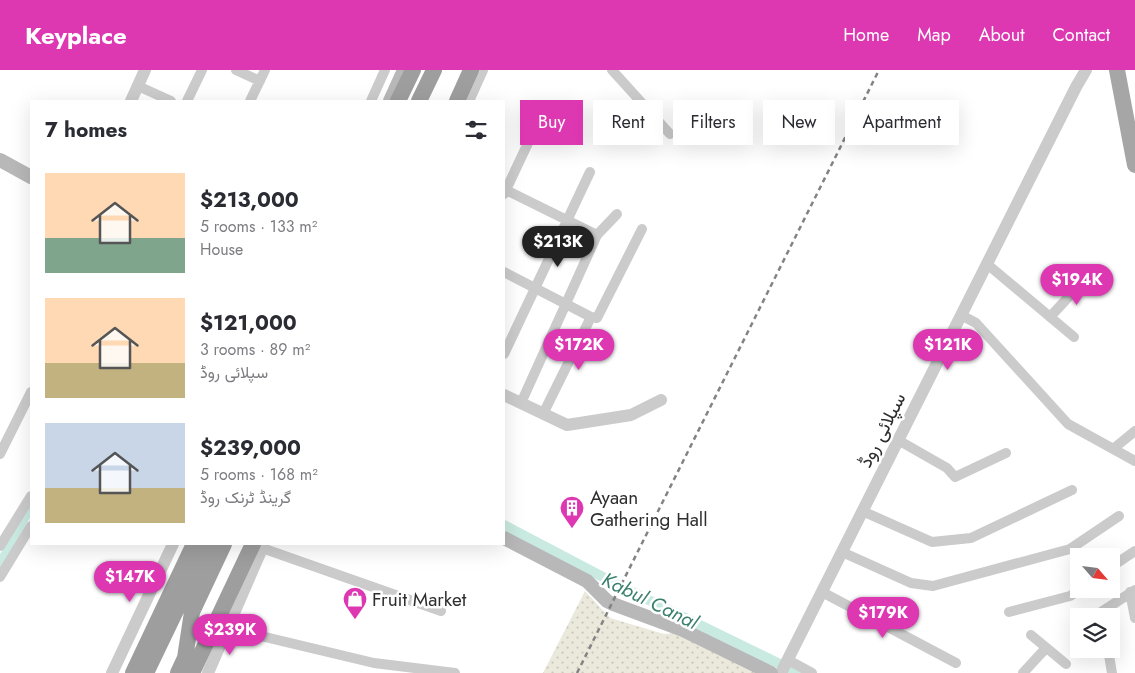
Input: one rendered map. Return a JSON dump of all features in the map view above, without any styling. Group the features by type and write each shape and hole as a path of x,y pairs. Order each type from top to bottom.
{"highway":[{"path":"398,100 413,70"},
{"path":"419,100 434,70"},
{"path":"457,100 471,70"},
{"path":"133,673 194,545"},
{"path":"146,673 208,545"},
{"path":"178,673 185,658 192,612 224,545"},
{"path":"192,673 260,545"}],"main road":[{"path":"390,100 404,70"},
{"path":"1122,75 1135,114"},
{"path":"1122,75 1132,130 1135,165"},
{"path":"0,160 30,176"},
{"path":"505,539 586,581 612,604 683,630 771,673"}],"street":[{"path":"131,100 145,70"},
{"path":"187,100 202,70"},
{"path":"236,70 260,81"},
{"path":"250,100 265,70"},
{"path":"371,100 385,70"},
{"path":"468,100 482,70"},
{"path":"612,70 670,134"},
{"name":"سپلائی روڈ","path":"781,673 1086,70"},
{"path":"138,86 169,100"},
{"path":"505,189 527,145"},
{"path":"505,352 590,172"},
{"path":"505,191 597,235"},
{"path":"521,403 597,235 617,214"},
{"path":"505,272 591,317 597,318 642,229"},
{"path":"987,264 1074,337"},
{"path":"1050,316 1086,278"},
{"path":"961,315 976,322 1068,424 1135,461"},
{"path":"544,414 591,317"},
{"path":"0,454 30,394"},
{"path":"505,395 567,425 631,415 661,400"},
{"path":"1113,449 1135,431"},
{"path":"898,440 947,468 955,477 1006,453"},
{"path":"862,511 932,542 971,538 1072,490"},
{"path":"0,546 30,498"},
{"path":"842,552 911,583 933,586 1070,549 1119,516"},
{"path":"0,577 30,528"},
{"path":"208,673 260,545 441,611"},
{"path":"112,673 170,548 186,561"},
{"path":"1120,561 1135,550"},
{"path":"1109,608 1132,591 1135,618"},
{"path":"822,592 956,663"},
{"path":"1009,612 1070,596"},
{"path":"227,628 374,663 455,673"},
{"path":"1031,635 1066,664"},
{"path":"1023,673 1046,648"},
{"path":"1110,658 1112,673"},
{"path":"788,660 812,673"}],"shaded area":[{"path":"30,505 30,518 0,569 0,554"},
{"path":"585,591 610,618 664,634 675,633 771,673 543,673"}],"waterway":[{"name":"Kabul Canal","path":"505,526 618,585 798,673"}],"railway":[{"path":"577,673 879,70"}],"place":[{"name":"Ayaan Gathering Hall","path":"572,529"},
{"name":"Fruit Market","path":"355,620"}]}
